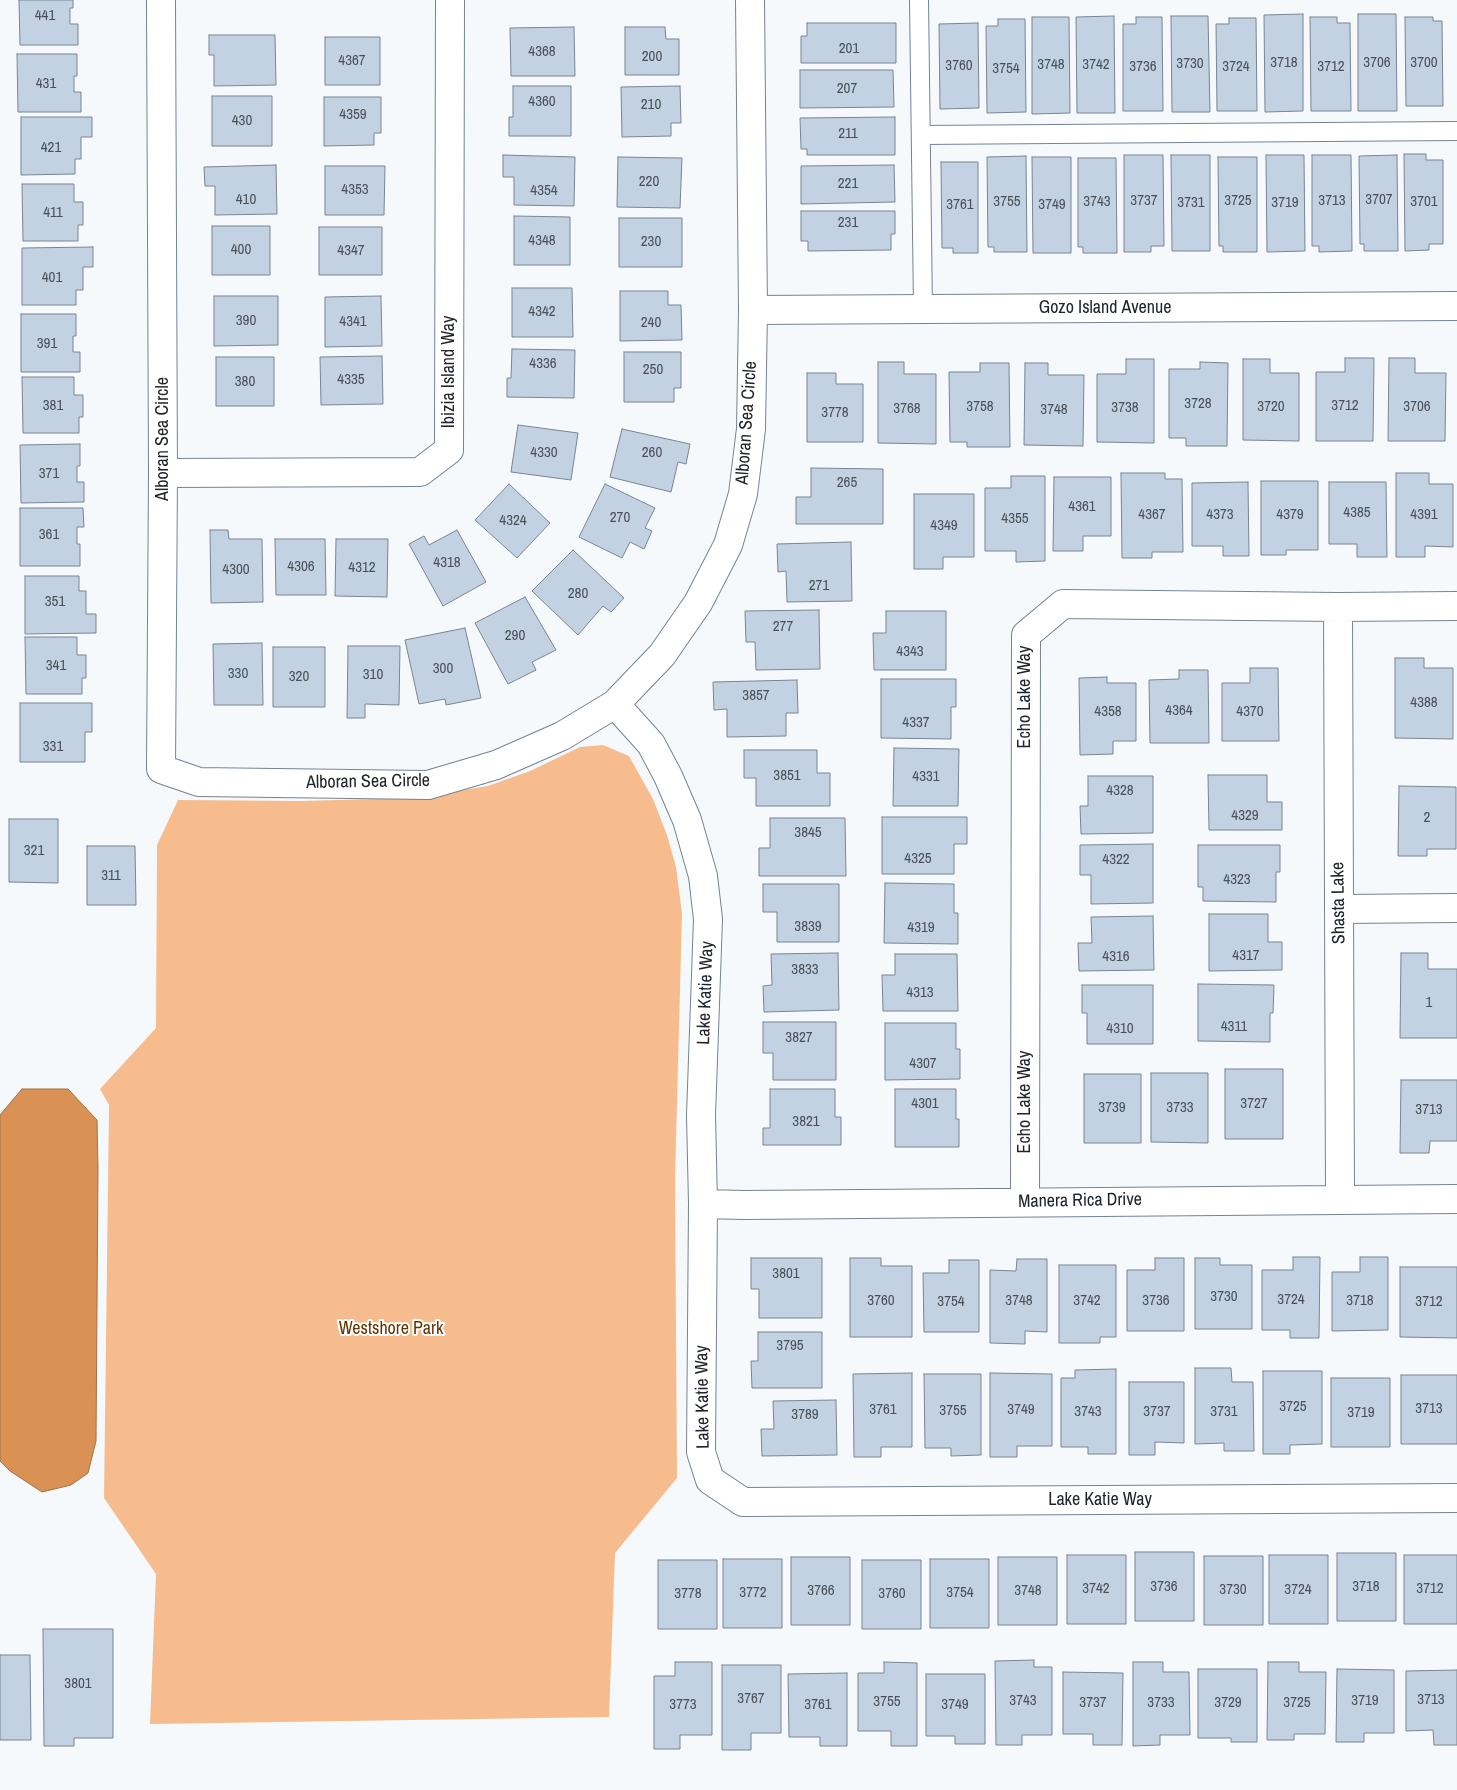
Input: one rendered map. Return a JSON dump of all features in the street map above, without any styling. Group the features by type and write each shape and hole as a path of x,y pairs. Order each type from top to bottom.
{"street":[{"name":"Alboran Sea Circle","path":"161,0 163,473 161,769 199,782 428,784 496,765 562,736 616,704 662,655 698,603 728,545 743,494 751,429 753,310 750,0"},
{"name":"Ibizia Island Way","path":"163,473 420,472 449,450 450,0"},
{"name":"Gozo Island Avenue","path":"753,310 1457,306"},
{"name":"Echo Lake Way","path":"1025,1202 1026,635 1063,604 1457,606"},
{"name":"Shasta Lake","path":"1338,606 1340,1199"},
{"name":"Lake Katie Way","path":"616,704 650,744 668,776 687,820 703,876 708,919 701,1115 704,1204 701,1452 710,1480 743,1502 1457,1498"},
{"path":"1340,909 1457,908"},
{"name":"Manera Rica Drive","path":"704,1204 1457,1199"}],"lane":[{"path":"919,0 923,309"},
{"path":"921,135 1457,131"}],"green space":[{"name":"Westshore Park","path":"603,745 629,756 653,799 667,835 676,867 682,913 675,1180 677,1478 615,1553 609,1717 150,1724 156,1574 104,1498 109,1105 100,1089 156,1028 157,845 178,800 300,801 415,798 488,786 530,771 580,747"}],"shaded area":[{"path":"22,1089 68,1089 97,1120 96,1441 88,1473 71,1485 42,1492 10,1471 0,1461 0,1115"}],"building":[{"path":"19,0 73,0 73,8 70,8 70,24 78,24 78,45 20,45"},
{"path":"1303,14 1303,111 1265,112 1264,15"},
{"path":"1358,14 1396,14 1397,111 1358,111"},
{"path":"1114,16 1115,113 1077,113 1076,17"},
{"path":"1171,16 1208,16 1210,112 1172,112"},
{"path":"1032,17 1069,17 1070,113 1032,114"},
{"path":"1136,17 1162,17 1163,111 1123,111 1123,24 1136,24"},
{"path":"1310,17 1337,17 1337,23 1350,23 1351,111 1311,111"},
{"path":"1405,17 1433,17 1433,21 1442,21 1443,106 1406,106"},
{"path":"1229,18 1256,18 1257,111 1217,111 1216,24 1229,24"},
{"path":"998,19 1025,19 1026,112 987,113 986,26 998,26"},
{"path":"807,23 896,23 896,63 801,63 801,36 807,36"},
{"path":"978,23 979,108 940,109 939,24"},
{"path":"574,27 575,76 511,76 510,28"},
{"path":"625,27 665,27 666,39 679,39 679,75 625,75"},
{"path":"209,35 275,35 276,85 214,86 214,55 209,55"},
{"path":"325,37 380,37 380,85 325,85"},
{"path":"17,54 77,54 77,76 74,76 74,92 81,92 81,112 18,112"},
{"path":"800,70 893,70 894,107 800,108"},
{"path":"513,86 571,86 571,136 509,136 509,117 513,117"},
{"path":"680,86 681,123 671,123 671,136 622,137 621,87"},
{"path":"212,96 272,96 272,146 212,146"},
{"path":"324,97 381,97 381,133 374,133 374,145 324,146"},
{"path":"21,117 92,117 92,137 81,137 81,159 75,159 75,174 21,175"},
{"path":"895,117 895,155 807,155 807,149 801,149 800,118"},
{"path":"1404,154 1426,154 1426,160 1443,160 1443,244 1429,244 1429,250 1405,251"},
{"path":"503,155 575,157 574,206 514,205 514,177 503,177"},
{"path":"1124,155 1163,155 1164,246 1151,246 1151,252 1124,252"},
{"path":"1171,155 1210,155 1210,251 1172,251"},
{"path":"1266,155 1304,155 1305,251 1267,252"},
{"path":"1312,155 1351,155 1352,251 1319,252 1319,246 1312,246"},
{"path":"1397,155 1398,251 1364,251 1364,244 1360,244 1359,156"},
{"path":"1026,156 1027,252 994,252 994,247 988,247 987,157"},
{"path":"618,157 682,158 680,208 617,207"},
{"path":"1032,157 1071,157 1071,253 1033,253"},
{"path":"1218,157 1257,157 1257,252 1223,252 1223,246 1219,246"},
{"path":"1078,158 1116,158 1117,253 1083,253 1083,247 1078,247"},
{"path":"941,162 978,162 978,253 953,253 953,248 942,248"},
{"path":"276,165 277,214 215,215 215,186 205,186 204,167"},
{"path":"894,165 895,202 801,204 801,166"},
{"path":"325,166 385,166 384,215 325,215"},
{"path":"22,184 74,184 74,202 83,202 83,225 78,225 78,241 23,241"},
{"path":"801,211 895,211 895,234 891,234 891,250 808,251 808,241 801,241"},
{"path":"514,216 570,217 570,265 514,265"},
{"path":"619,218 682,218 682,267 619,267"},
{"path":"212,226 270,226 270,275 212,275"},
{"path":"319,227 382,227 382,275 319,275"},
{"path":"93,247 93,267 83,267 83,290 76,290 76,305 22,305 22,248"},
{"path":"512,288 572,288 573,337 512,337"},
{"path":"620,291 668,291 668,305 681,305 682,340 620,341"},
{"path":"214,296 278,296 278,345 214,346"},
{"path":"381,296 382,346 325,347 325,297"},
{"path":"21,314 76,314 76,336 73,336 73,352 80,352 80,372 21,372"},
{"path":"512,349 575,350 574,398 507,397 507,378 511,378"},
{"path":"624,352 681,352 681,388 674,388 674,402 624,402"},
{"path":"382,356 383,404 321,405 320,357"},
{"path":"216,357 274,357 274,406 216,406"},
{"path":"1345,358 1374,358 1373,441 1316,441 1316,372 1345,372"},
{"path":"1389,358 1415,358 1415,373 1446,373 1445,441 1388,441"},
{"path":"1126,359 1154,359 1154,443 1097,442 1097,374 1126,374"},
{"path":"1243,359 1270,359 1270,373 1299,373 1299,441 1243,440"},
{"path":"878,362 904,362 904,374 936,374 936,444 878,443"},
{"path":"1200,362 1228,363 1227,446 1186,446 1186,438 1169,438 1169,369 1200,369"},
{"path":"980,363 1009,363 1010,447 967,447 967,442 950,442 949,372 980,372"},
{"path":"1025,363 1048,363 1048,375 1084,375 1083,446 1024,445"},
{"path":"807,373 836,373 836,384 863,384 863,442 807,442"},
{"path":"22,377 74,377 74,395 83,395 83,417 79,417 79,433 23,433"},
{"path":"518,425 578,433 571,480 511,472"},
{"path":"622,429 690,444 686,464 678,462 671,492 610,477"},
{"path":"80,444 80,466 77,466 77,482 84,482 84,502 21,503 20,445"},
{"path":"811,468 883,469 883,524 796,524 796,497 811,497"},
{"path":"1121,473 1165,473 1165,479 1182,479 1183,552 1152,552 1152,558 1122,558"},
{"path":"1396,473 1429,473 1429,484 1453,484 1453,547 1425,546 1425,557 1396,557"},
{"path":"1011,476 1045,476 1045,561 1016,562 1016,551 985,551 985,488 1011,488"},
{"path":"1054,477 1111,477 1111,536 1083,536 1083,551 1053,551"},
{"path":"1261,481 1318,481 1318,550 1286,550 1286,555 1261,555"},
{"path":"1248,482 1249,556 1223,556 1223,546 1192,546 1192,483"},
{"path":"1329,482 1386,482 1387,557 1357,557 1357,544 1329,544"},
{"path":"509,484 550,523 517,558 475,520"},
{"path":"605,484 655,508 645,528 652,531 644,549 630,542 622,558 579,537"},
{"path":"914,494 974,494 974,557 943,557 943,569 914,569"},
{"path":"20,508 83,508 84,527 77,527 77,544 80,544 80,566 20,566"},
{"path":"210,530 228,530 229,539 262,539 263,602 211,603"},
{"path":"457,530 486,582 443,606 409,544 424,536 429,545"},
{"path":"275,539 325,539 326,595 276,595"},
{"path":"336,539 388,539 387,597 335,596"},
{"path":"851,542 852,601 787,602 786,571 778,572 777,544"},
{"path":"573,550 624,598 611,612 603,606 578,635 532,591"},
{"path":"25,576 79,576 79,591 86,591 86,614 96,614 96,633 25,634"},
{"path":"525,597 556,650 532,662 536,670 508,684 475,623"},
{"path":"819,610 820,669 756,670 755,642 746,642 745,611"},
{"path":"886,611 946,611 946,670 874,670 873,633 886,633"},
{"path":"465,628 481,698 446,705 445,699 419,704 405,640"},
{"path":"25,637 77,637 77,655 86,655 86,678 82,678 82,694 26,694"},
{"path":"262,643 263,705 214,705 213,644"},
{"path":"348,646 400,646 399,705 365,704 365,718 347,718"},
{"path":"273,647 325,647 325,707 273,707"},
{"path":"1395,658 1424,658 1424,668 1453,668 1453,739 1395,738"},
{"path":"1250,668 1278,668 1279,741 1222,741 1222,683 1250,683"},
{"path":"1179,670 1208,670 1209,743 1150,743 1149,680 1179,679"},
{"path":"1107,677 1107,683 1136,683 1136,741 1113,741 1113,754 1080,755 1079,678"},
{"path":"881,679 956,679 956,707 951,707 951,739 881,738"},
{"path":"797,680 798,713 786,713 786,736 727,737 727,709 714,710 713,682"},
{"path":"20,703 92,703 92,732 85,732 85,762 20,762"},
{"path":"894,748 959,749 958,806 893,806"},
{"path":"744,750 817,750 817,773 830,773 830,806 756,806 756,778 744,778"},
{"path":"1208,775 1267,775 1267,802 1282,802 1282,830 1209,830"},
{"path":"1088,776 1153,776 1153,833 1081,834 1080,806 1088,806"},
{"path":"1399,786 1456,787 1456,849 1427,849 1427,856 1398,856"},
{"path":"882,817 967,817 967,844 954,844 954,874 882,874"},
{"path":"770,818 845,818 846,876 759,876 759,848 770,848"},
{"path":"9,819 58,819 58,883 9,882"},
{"path":"1153,844 1153,903 1091,904 1091,875 1080,875 1080,845"},
{"path":"1198,845 1280,845 1280,872 1276,872 1276,902 1203,901 1203,887 1198,887"},
{"path":"87,846 135,846 136,905 87,905"},
{"path":"885,883 954,884 954,913 958,913 958,944 884,943"},
{"path":"763,884 839,884 839,942 777,942 777,912 763,912"},
{"path":"1209,914 1268,914 1268,942 1282,942 1282,970 1209,971"},
{"path":"1153,916 1154,970 1079,971 1078,943 1092,943 1091,917"},
{"path":"838,953 839,1010 764,1012 763,986 772,985 771,954"},
{"path":"1401,953 1428,953 1428,969 1457,969 1457,1038 1400,1038"},
{"path":"895,954 957,954 958,1011 883,1011 882,975 895,975"},
{"path":"1198,984 1274,985 1273,1013 1270,1013 1270,1042 1198,1041"},
{"path":"1082,985 1153,985 1153,1044 1087,1044 1087,1013 1082,1013"},
{"path":"763,1022 836,1022 836,1080 773,1080 773,1053 763,1053"},
{"path":"885,1023 956,1023 956,1049 960,1049 960,1079 885,1080"},
{"path":"1225,1069 1283,1069 1283,1139 1225,1139"},
{"path":"1151,1073 1208,1073 1208,1143 1151,1142"},
{"path":"1084,1074 1141,1074 1141,1143 1084,1143"},
{"path":"1401,1080 1457,1080 1457,1141 1430,1141 1429,1153 1400,1153"},
{"path":"770,1089 835,1089 835,1117 841,1117 841,1145 763,1145 763,1128 770,1128"},
{"path":"895,1089 956,1089 956,1119 959,1119 959,1147 895,1147"},
{"path":"1293,1257 1320,1257 1319,1338 1290,1338 1290,1330 1262,1330 1262,1270 1293,1270"},
{"path":"1360,1257 1388,1257 1388,1330 1332,1331 1332,1272 1360,1272"},
{"path":"751,1258 822,1258 822,1318 759,1318 759,1289 751,1289"},
{"path":"850,1258 881,1258 881,1266 912,1266 912,1337 850,1337"},
{"path":"1155,1258 1184,1258 1184,1331 1127,1331 1127,1270 1155,1270"},
{"path":"1195,1258 1220,1258 1220,1265 1252,1265 1252,1329 1195,1329"},
{"path":"1017,1259 1047,1259 1047,1332 1025,1331 1025,1344 990,1343 990,1270 1016,1271"},
{"path":"949,1260 979,1260 979,1332 924,1332 923,1273 949,1273"},
{"path":"1059,1265 1116,1265 1116,1337 1100,1337 1100,1343 1059,1343"},
{"path":"1400,1267 1457,1267 1457,1338 1400,1337"},
{"path":"758,1332 822,1332 822,1388 752,1388 751,1361 758,1361"},
{"path":"1195,1368 1231,1368 1232,1382 1253,1382 1254,1451 1224,1451 1224,1443 1195,1444"},
{"path":"1116,1369 1116,1454 1088,1454 1088,1447 1061,1447 1061,1378 1075,1378 1075,1370"},
{"path":"1263,1371 1322,1371 1322,1444 1290,1445 1290,1454 1263,1454"},
{"path":"912,1373 912,1447 881,1447 881,1457 854,1457 853,1374"},
{"path":"990,1373 1052,1374 1052,1446 1017,1446 1017,1457 990,1457"},
{"path":"924,1374 981,1374 981,1455 951,1456 951,1448 925,1448"},
{"path":"1401,1375 1457,1375 1457,1444 1401,1444"},
{"path":"1331,1378 1390,1378 1390,1447 1331,1447"},
{"path":"1129,1382 1184,1382 1184,1443 1155,1442 1155,1455 1129,1455"},
{"path":"836,1400 837,1455 762,1456 761,1429 774,1429 773,1401"},
{"path":"1135,1552 1194,1552 1194,1621 1135,1621"},
{"path":"1337,1553 1396,1553 1396,1621 1337,1621"},
{"path":"1067,1555 1126,1555 1126,1624 1067,1624"},
{"path":"1269,1555 1328,1555 1328,1624 1269,1624"},
{"path":"1404,1555 1457,1555 1457,1624 1404,1624"},
{"path":"1204,1556 1263,1556 1263,1625 1204,1625"},
{"path":"791,1557 850,1557 850,1625 791,1625"},
{"path":"998,1557 1057,1557 1057,1625 998,1625"},
{"path":"723,1559 782,1559 782,1628 723,1628"},
{"path":"930,1559 989,1559 989,1628 930,1628"},
{"path":"658,1560 717,1560 717,1629 658,1629"},
{"path":"862,1560 921,1560 921,1629 862,1629"},
{"path":"43,1629 113,1629 113,1738 74,1738 74,1746 44,1746"},
{"path":"0,1655 30,1655 31,1740 0,1740"},
{"path":"1034,1660 1034,1667 1052,1667 1052,1735 1022,1735 1022,1745 996,1745 995,1661"},
{"path":"675,1662 712,1662 712,1735 680,1735 680,1749 654,1749 654,1676 675,1676"},
{"path":"884,1662 917,1663 917,1746 891,1746 891,1731 858,1731 858,1673 884,1673"},
{"path":"1133,1662 1163,1662 1163,1672 1189,1672 1190,1735 1160,1735 1160,1745 1133,1746"},
{"path":"1268,1662 1299,1662 1299,1672 1326,1672 1325,1734 1294,1734 1294,1740 1267,1740"},
{"path":"722,1665 781,1665 781,1733 751,1733 751,1750 722,1750"},
{"path":"1198,1669 1257,1669 1257,1742 1231,1742 1231,1738 1198,1738"},
{"path":"1337,1669 1394,1670 1394,1733 1364,1733 1364,1742 1336,1742"},
{"path":"1457,1670 1457,1745 1434,1745 1433,1730 1406,1731 1406,1671"},
{"path":"1063,1672 1123,1673 1122,1745 1093,1745 1093,1734 1063,1734"},
{"path":"847,1673 847,1746 820,1746 820,1737 789,1737 788,1674"},
{"path":"926,1674 985,1674 985,1744 955,1744 955,1736 926,1736"}]}
